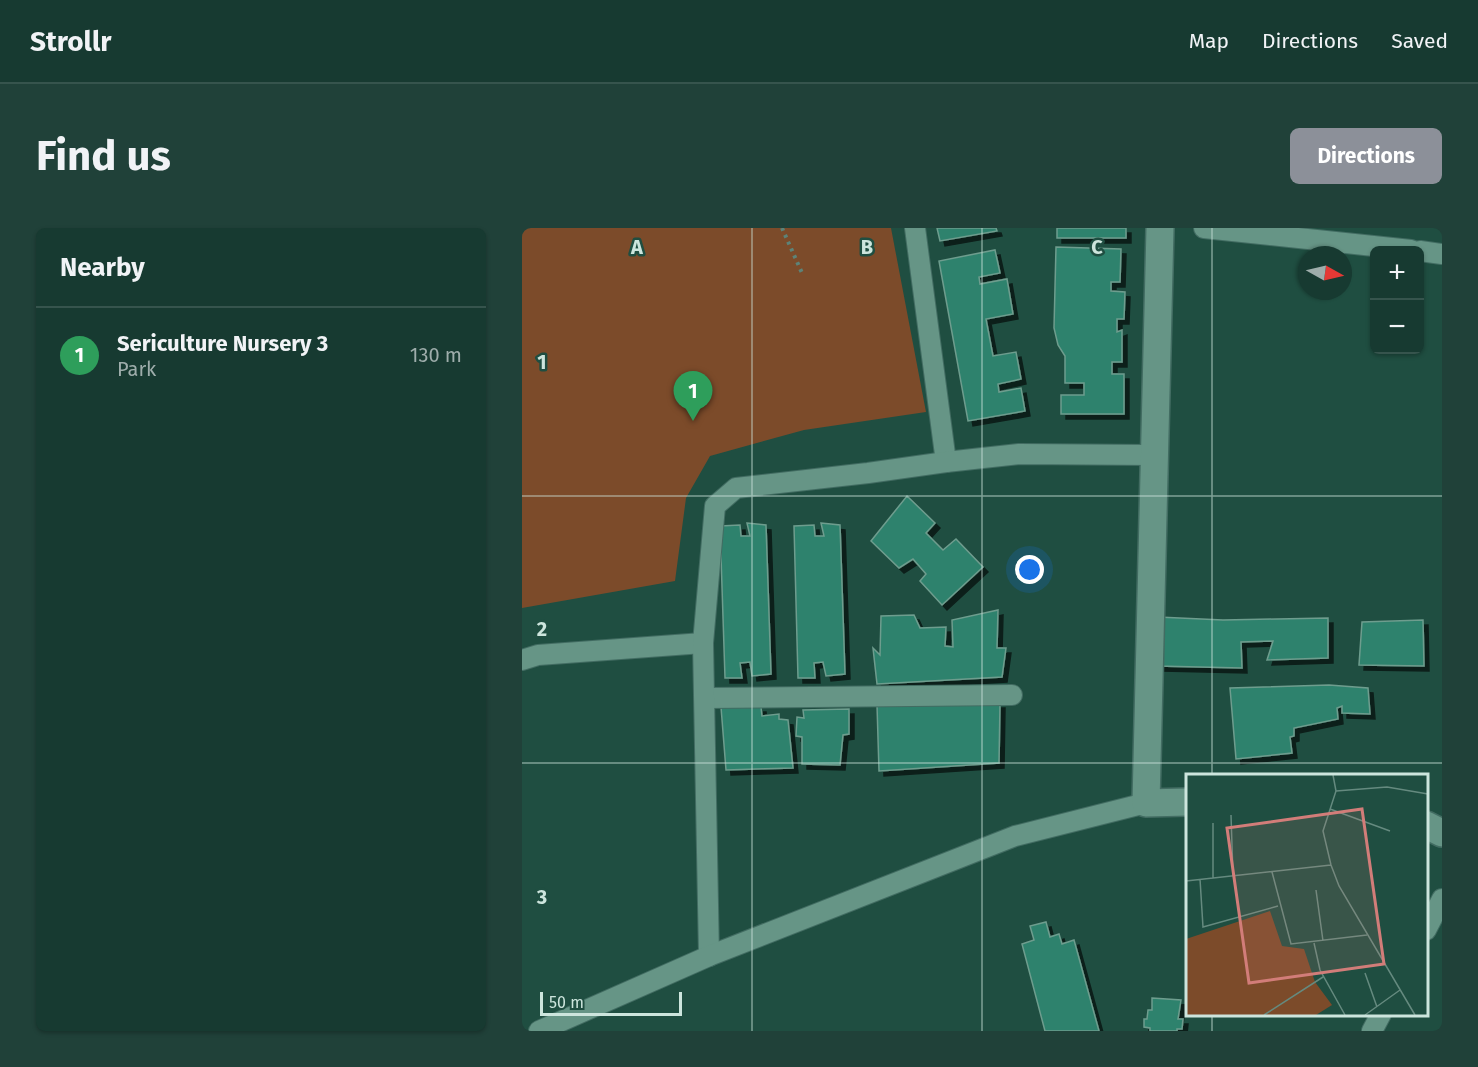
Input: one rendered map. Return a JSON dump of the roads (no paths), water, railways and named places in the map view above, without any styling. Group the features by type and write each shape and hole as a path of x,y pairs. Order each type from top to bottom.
{"street":[{"path":"915,228 946,462"},
{"path":"1146,803 1160,228"},
{"path":"1204,228 1373,246"},
{"path":"1424,252 1442,254"},
{"path":"709,956 704,643 715,506 736,488 946,462 1019,454 1153,455"},
{"path":"522,660 538,655 704,643"},
{"path":"705,698 1012,695"},
{"path":"539,1031 709,956 1015,836 1146,803 1186,802"},
{"path":"1427,826 1442,833"},
{"path":"1427,926 1442,899"},
{"path":"1372,1031 1380,1016"}],"place":[{"name":"Sericulture Nursery 3","path":"693,421"}]}
